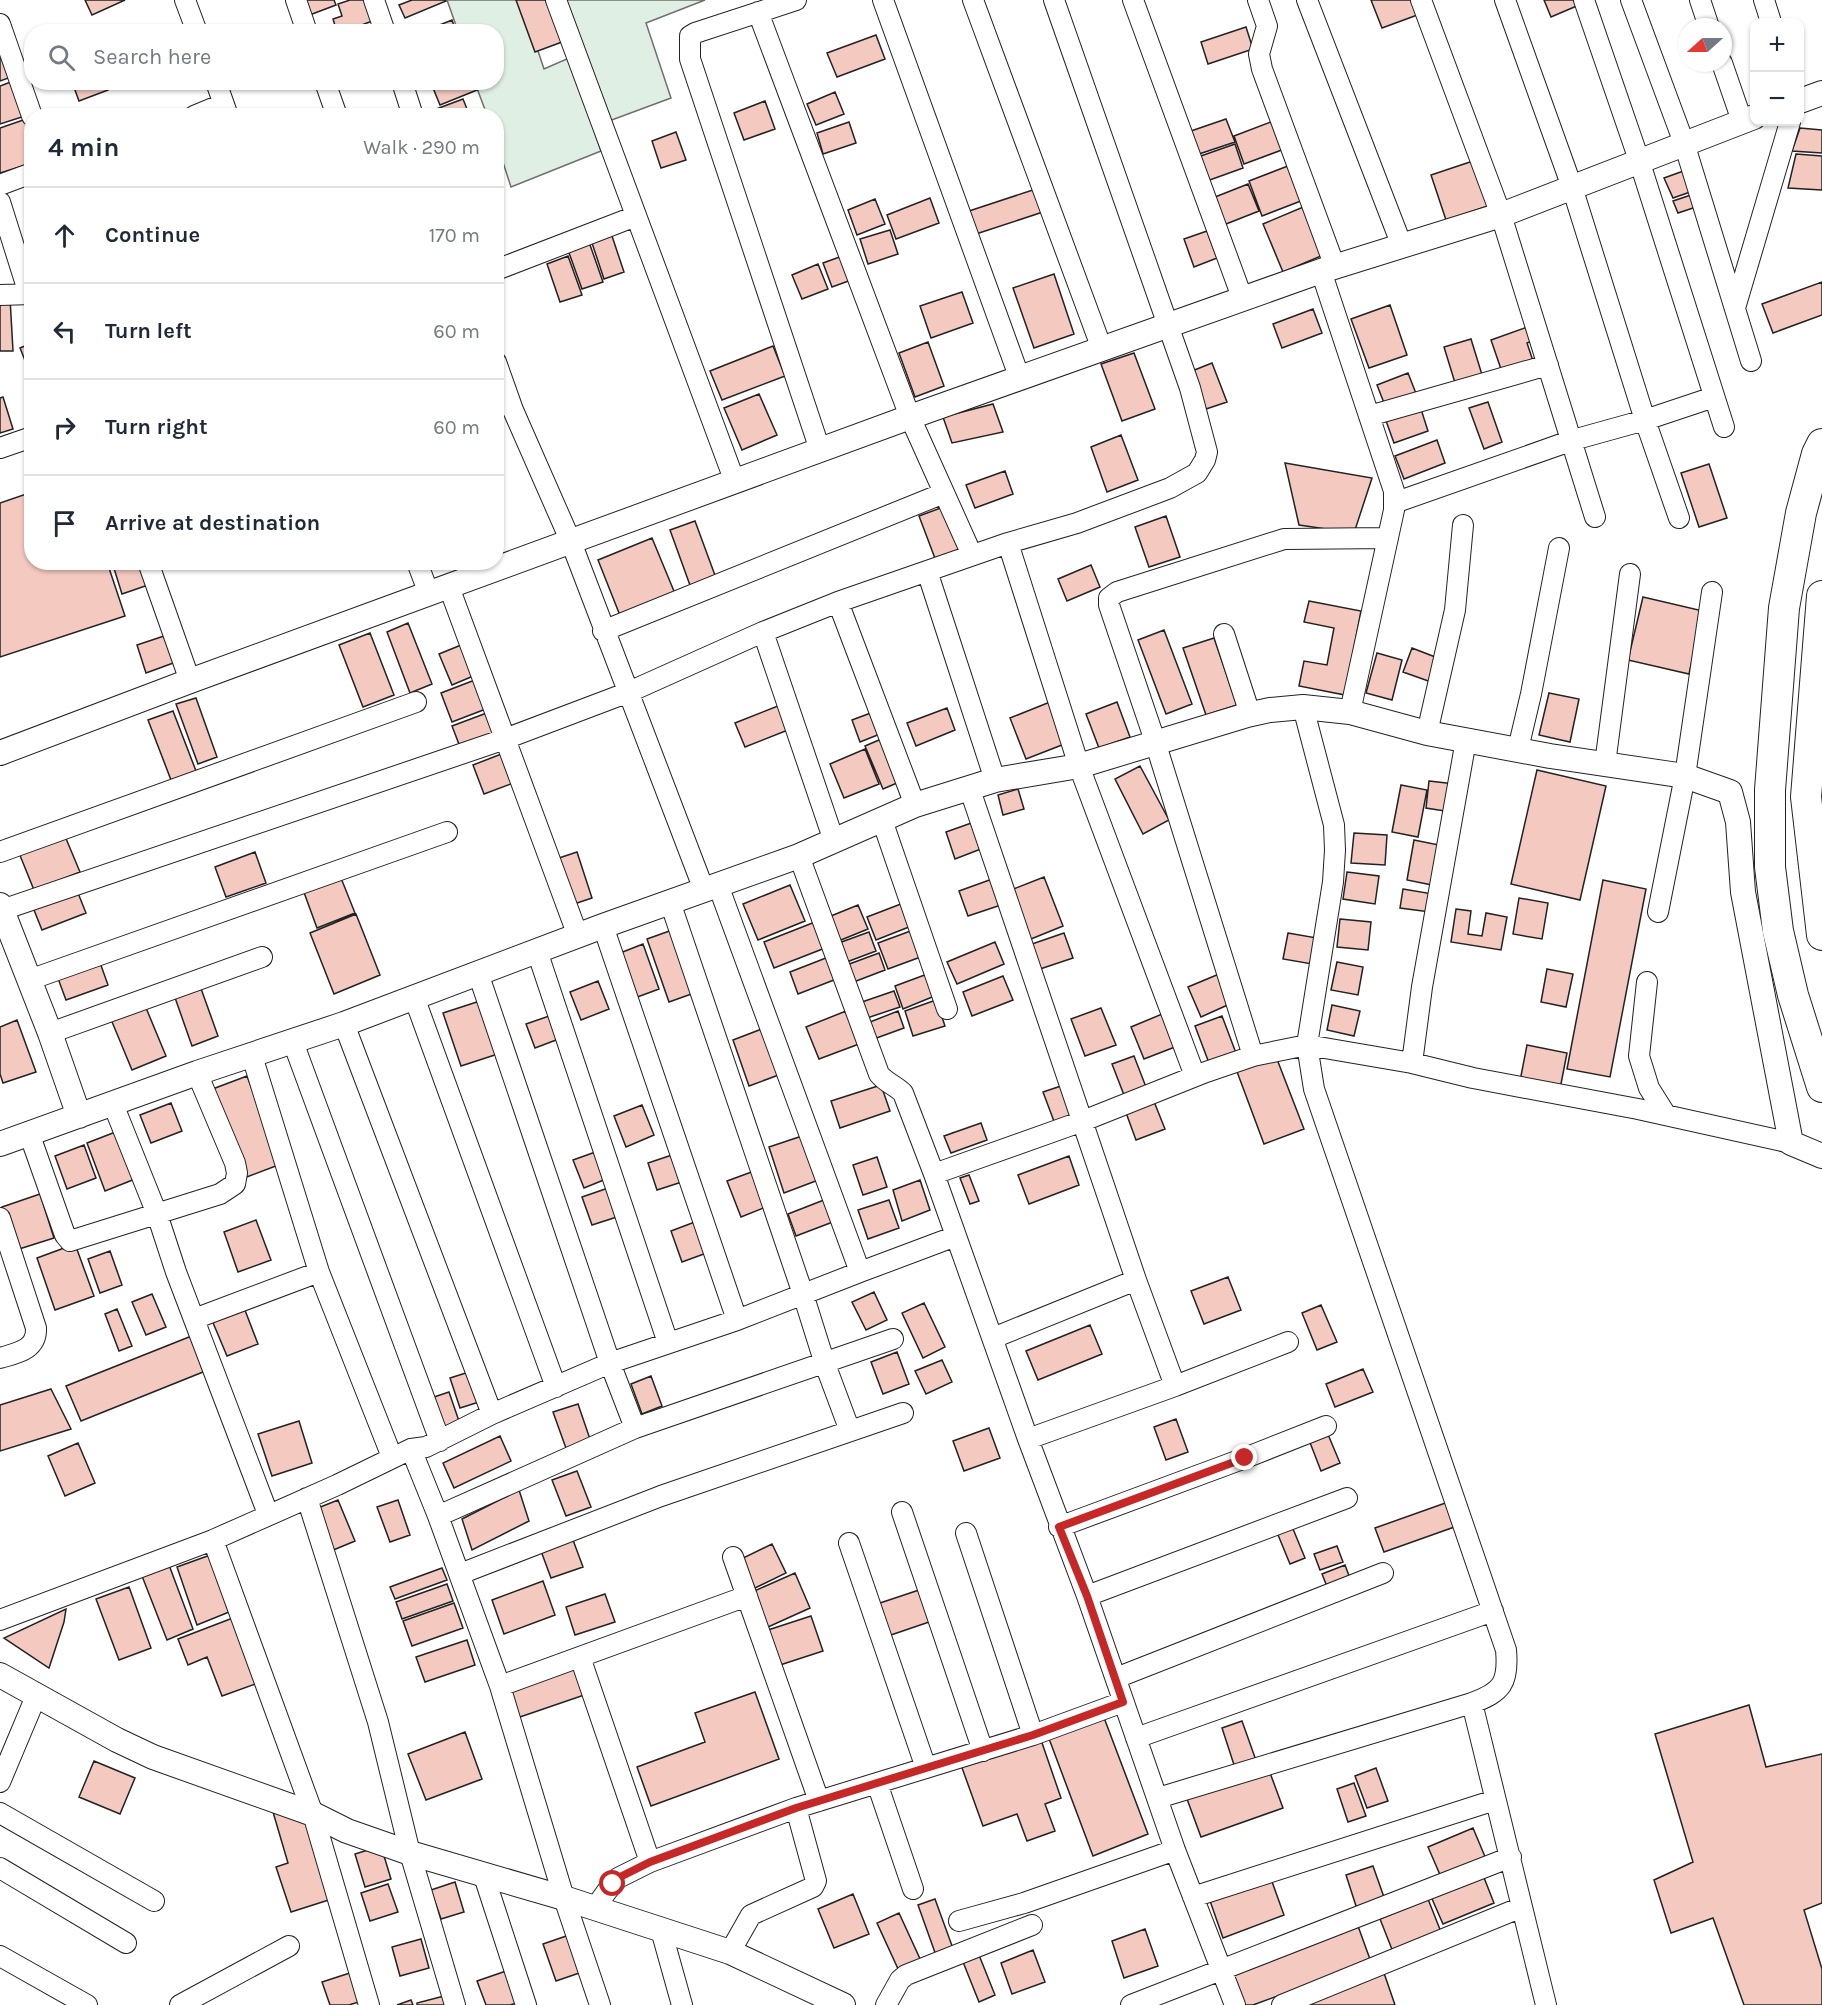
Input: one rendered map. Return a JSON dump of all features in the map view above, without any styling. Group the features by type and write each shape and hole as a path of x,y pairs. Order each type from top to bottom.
{"main road":[{"path":"1822,444 1817,454 1801,513 1784,608 1770,790 1770,867 1778,931 1793,995 1822,1087"},
{"path":"1822,596 1806,796 1822,935"}],"street":[{"path":"185,0 194,24"},
{"path":"296,0 304,24"},
{"path":"374,0 382,24"},
{"path":"556,0 735,482"},
{"path":"796,0 695,33 690,36 689,45 690,59 820,450"},
{"path":"884,0 1020,379"},
{"path":"973,0 1102,349"},
{"path":"79,1116 29,980 7,943 1,908 505,739 629,692 763,632 838,602 1008,543 1077,523 1170,488 1197,473 1202,467 1207,452 1190,388 1054,0"},
{"path":"1133,0 1243,300"},
{"path":"1258,0 1267,26 1259,54 1262,69 1328,269 1369,416 1394,491 1388,538 1350,712"},
{"path":"1307,0 1402,246"},
{"path":"1421,0 1501,215 1573,440 1595,517"},
{"path":"1505,0 1572,187 1645,420 1679,518"},
{"path":"1584,0 1639,160 1724,427"},
{"path":"1631,0 1684,143 1751,360"},
{"path":"1700,0 1706,18"},
{"path":"1764,0 1770,18"},
{"path":"758,12 910,417 972,555"},
{"path":"0,24 29,108"},
{"path":"504,563 571,542 1167,325 1328,269 1501,215 1748,119 1726,72"},
{"path":"219,90 225,108"},
{"path":"328,90 334,108"},
{"path":"405,90 410,108"},
{"path":"1804,100 1822,93"},
{"path":"1735,308 1789,126"},
{"path":"0,185 24,176"},
{"path":"0,202 24,276"},
{"path":"504,267 636,216"},
{"path":"0,295 24,294"},
{"path":"1369,416 1548,365"},
{"path":"504,385 571,542 603,631 711,887 860,1272"},
{"path":"1394,503 1573,440 1645,420 1714,397"},
{"path":"0,448 24,440"},
{"path":"603,631 944,493"},
{"path":"1426,733 1455,610 1463,525"},
{"path":"1253,1056 1155,743 1109,605 1109,598 1116,592 1284,539 1388,538"},
{"path":"1008,543 1079,766 1195,1076"},
{"path":"1518,750 1559,548"},
{"path":"151,570 190,681"},
{"path":"423,570 439,590 505,739 578,936"},
{"path":"0,753 439,590 484,570"},
{"path":"927,571 995,780"},
{"path":"1605,764 1630,574"},
{"path":"1658,912 1685,776 1713,592"},
{"path":"838,602 915,805"},
{"path":"763,632 834,841"},
{"path":"1224,634 1250,714"},
{"path":"0,852 416,702"},
{"path":"1158,1798 1472,1703 1497,1691 1508,1669 1506,1650 1314,1089 1307,1045 1333,882 1335,850 1334,825 1303,707"},
{"path":"0,1144 197,1073 344,1024 603,926 799,856 915,805 995,780 1079,766 1250,714 1303,707 1350,712 1426,733 1518,750 1685,776 1730,792 1738,822 1743,892 1791,1143"},
{"path":"1412,1063 1422,987 1466,740"},
{"path":"969,787 1136,1280 1175,1386"},
{"path":"882,820 947,1009"},
{"path":"29,980 447,832"},
{"path":"799,856 879,1074 886,1083 903,1093 934,1174 1059,1527 1087,1596 1175,1850 1235,2005"},
{"path":"670,902 804,1294 825,1364 850,1431"},
{"path":"603,926 737,1320"},
{"path":"537,951 668,1342"},
{"path":"50,1033 262,957"},
{"path":"478,973 609,1363 634,1428"},
{"path":"1647,982 1639,1056 1649,1088 1666,1115"},
{"path":"414,997 556,1387"},
{"path":"344,1024 492,1414"},
{"path":"293,1042 440,1441"},
{"path":"934,1174 1083,1121 1195,1076 1253,1056 1307,1045 1412,1063 1473,1078 1666,1115 1791,1143 1822,1156"},
{"path":"252,1056 319,1272 392,1457"},
{"path":"29,1132 64,1234 70,1241 220,1194 235,1184 237,1173 235,1162 197,1073"},
{"path":"113,1104 157,1214 176,1272 268,1514"},
{"path":"0,1218 37,1337 25,1351 0,1358"},
{"path":"0,1620 213,1540 392,1457 440,1441 492,1414 609,1363 737,1320 956,1236"},
{"path":"194,1319 319,1272"},
{"path":"993,1338 1136,1280"},
{"path":"438,1516 634,1428 893,1339"},
{"path":"1028,1439 1175,1386 1288,1341"},
{"path":"460,1574 661,1496 903,1413"},
{"path":"1059,1527 1326,1426"},
{"path":"411,1449 460,1574 500,1686 564,1898 600,2005"},
{"path":"307,1498 378,1722 410,1853 455,2005"},
{"path":"1087,1596 1347,1498"},
{"path":"902,1512 983,1751"},
{"path":"966,1533 1033,1735"},
{"path":"213,1540 313,1814 369,2005"},
{"path":"849,1543 926,1768"},
{"path":"733,1557 819,1801"},
{"path":"1116,1678 1383,1573"},
{"path":"500,1686 747,1596"},
{"path":"1136,1738 1492,1611"},
{"path":"580,1657 650,1862"},
{"path":"0,1675 117,1740 153,1756 313,1814 347,1831 410,1853 564,1898 730,1952 843,2005"},
{"path":"0,1782 37,1694"},
{"path":"595,1908 618,1878 650,1862 796,1808 1033,1735 1123,1702"},
{"path":"1472,1703 1545,2005"},
{"path":"877,1783 913,1889"},
{"path":"1193,1897 1496,1800"},
{"path":"730,1952 751,1915 813,1887 816,1881 796,1808"},
{"path":"0,1813 154,1901"},
{"path":"959,1921 1024,1903 1175,1850"},
{"path":"1131,2005 1511,1857"},
{"path":"0,1868 126,1943"},
{"path":"484,1876 526,2005"},
{"path":"1282,2005 1522,1907"},
{"path":"886,2005 900,1980 906,1975 1032,1925"},
{"path":"661,1930 682,2005"},
{"path":"180,2005 289,1946"},
{"path":"0,1956 87,2005"}],"green space":[{"path":"447,0 521,0 544,69 569,58 601,151 511,187 504,166 504,108 484,108 478,90 504,90 504,24 456,24"},
{"path":"565,0 705,0 646,23 671,98 609,121"}],"building":[{"path":"85,0 125,0 92,15"},
{"path":"300,0 334,0 336,5 307,16"},
{"path":"350,0 368,0 375,20 364,24 335,24 333,19 342,16 338,4"},
{"path":"412,0 446,1 405,18 399,5"},
{"path":"516,0 546,0 562,42 535,52"},
{"path":"1371,0 1415,0 1420,14 1382,28"},
{"path":"1544,0 1577,0 1579,5 1551,17"},
{"path":"452,20 453,24 442,24"},
{"path":"1246,27 1253,49 1208,64 1201,42"},
{"path":"876,35 885,59 837,77 827,53"},
{"path":"0,47 14,76 0,81"},
{"path":"16,80 26,108 24,116 0,124 0,86"},
{"path":"75,90 108,90 79,101"},
{"path":"434,90 477,90 440,105"},
{"path":"835,92 844,114 816,125 807,104"},
{"path":"463,99 467,108 439,108"},
{"path":"765,101 775,129 744,140 734,113"},
{"path":"1226,119 1235,142 1196,155 1188,132"},
{"path":"24,120 24,166 0,173 0,128"},
{"path":"1276,120 1287,148 1244,164 1234,136"},
{"path":"849,122 856,143 823,154 817,133"},
{"path":"1800,128 1822,130 1822,153 1792,151"},
{"path":"676,132 686,160 661,168 652,141"},
{"path":"1235,144 1243,168 1207,181 1198,157"},
{"path":"1796,154 1822,156 1822,190 1788,188"},
{"path":"1473,161 1488,206 1446,220 1431,175"},
{"path":"1293,164 1306,199 1262,216 1249,181"},
{"path":"1689,169 1696,190 1673,198 1664,178"},
{"path":"1248,184 1259,211 1221,226 1210,199"},
{"path":"1039,188 1046,211 976,234 969,211"},
{"path":"1697,193 1702,205 1678,213 1673,201"},
{"path":"930,198 939,223 896,239 887,215"},
{"path":"875,199 885,224 857,235 848,210"},
{"path":"1308,205 1328,253 1283,272 1263,224"},
{"path":"890,230 898,254 868,264 860,239"},
{"path":"1207,231 1217,258 1194,267 1184,239"},
{"path":"611,233 624,272 604,279 591,240"},
{"path":"589,242 603,282 582,289 568,250"},
{"path":"845,255 854,279 832,287 823,263"},
{"path":"568,256 582,295 560,302 547,264"},
{"path":"818,264 828,289 802,299 792,275"},
{"path":"1054,274 1074,334 1034,348 1013,288"},
{"path":"1822,282 1822,315 1773,333 1762,304"},
{"path":"962,292 973,323 931,338 920,306"},
{"path":"0,298 10,298 13,351 0,351"},
{"path":"1390,305 1407,355 1369,368 1351,319"},
{"path":"1313,309 1322,333 1282,348 1273,324"},
{"path":"1530,326 1535,340 1527,343 1533,361 1502,372 1491,340"},
{"path":"1471,339 1483,378 1456,386 1444,347"},
{"path":"928,342 944,386 915,397 899,353"},
{"path":"24,346 24,358 20,348"},
{"path":"773,346 785,376 722,400 710,371"},
{"path":"1134,353 1155,409 1122,421 1101,364"},
{"path":"1212,363 1227,402 1206,409 1192,371"},
{"path":"1408,373 1417,396 1386,408 1377,385"},
{"path":"759,394 777,435 742,450 724,408"},
{"path":"3,397 13,429 0,433 0,398"},
{"path":"1488,402 1502,442 1484,449 1469,408"},
{"path":"993,404 1003,432 952,443 943,417"},
{"path":"1420,406 1428,431 1394,443 1385,418"},
{"path":"1121,435 1138,480 1107,492 1091,447"},
{"path":"1437,440 1445,463 1404,479 1395,456"},
{"path":"1285,463 1372,478 1354,533 1299,525"},
{"path":"1709,464 1727,518 1699,527 1681,473"},
{"path":"1005,471 1013,494 975,508 966,485"},
{"path":"24,495 24,570 110,570 125,616 0,657 0,503"},
{"path":"946,506 963,551 936,561 919,516"},
{"path":"1166,516 1180,557 1149,567 1135,527"},
{"path":"695,521 716,578 691,588 670,530"},
{"path":"652,538 676,596 621,618 598,560"},
{"path":"1091,565 1100,587 1067,601 1058,579"},
{"path":"114,570 150,570 154,583 122,594"},
{"path":"1643,597 1703,611 1689,674 1628,660"},
{"path":"1309,601 1361,611 1345,695 1299,686 1304,661 1327,665 1334,628 1304,622"},
{"path":"408,623 432,684 410,693 387,632"},
{"path":"1164,630 1192,704 1166,714 1138,640"},
{"path":"370,633 394,695 363,707 339,645"},
{"path":"167,635 176,662 146,673 137,645"},
{"path":"1214,638 1237,705 1206,715 1183,648"},
{"path":"466,643 478,674 452,685 439,654"},
{"path":"1412,648 1443,660 1434,683 1403,672"},
{"path":"1377,653 1402,660 1392,700 1366,693"},
{"path":"480,678 491,707 452,722 441,693"},
{"path":"1549,693 1579,699 1570,742 1539,735"},
{"path":"196,698 217,757 198,764 176,704"},
{"path":"1050,702 1067,743 1026,759 1010,718"},
{"path":"1117,702 1130,737 1099,748 1086,714"},
{"path":"783,704 793,728 745,747 735,723"},
{"path":"947,708 955,730 916,746 907,723"},
{"path":"173,711 196,771 171,780 148,720"},
{"path":"492,711 502,737 462,752 452,726"},
{"path":"876,711 885,732 860,742 852,720"},
{"path":"886,737 904,780 883,789 865,746"},
{"path":"865,749 879,784 844,798 830,764"},
{"path":"504,753 516,782 484,794 473,765"},
{"path":"1140,766 1169,820 1143,834 1115,779"},
{"path":"1537,770 1606,786 1580,900 1511,884"},
{"path":"1429,781 1455,784 1451,812 1426,808"},
{"path":"1401,785 1427,790 1418,837 1392,832"},
{"path":"1018,789 1024,809 1003,815 998,795"},
{"path":"977,821 986,847 955,859 946,832"},
{"path":"62,829 80,872 34,890 17,848"},
{"path":"1354,833 1387,835 1385,865 1351,863"},
{"path":"1414,840 1444,846 1437,886 1407,880"},
{"path":"255,852 266,883 226,897 215,867"},
{"path":"577,852 592,898 568,906 553,860"},
{"path":"1347,872 1379,876 1375,904 1343,899"},
{"path":"339,873 355,913 317,928 302,887"},
{"path":"1044,877 1063,926 1031,939 1011,890"},
{"path":"995,878 1004,904 968,916 959,891"},
{"path":"1603,880 1646,889 1610,1077 1567,1069"},
{"path":"790,885 805,921 758,940 743,904"},
{"path":"76,888 86,913 42,930 32,905"},
{"path":"1403,889 1433,894 1430,912 1400,908"},
{"path":"1519,898 1548,903 1542,939 1513,934"},
{"path":"906,902 914,925 876,940 867,917"},
{"path":"858,905 868,929 836,942 826,918"},
{"path":"1456,909 1471,911 1468,934 1482,936 1486,913 1507,917 1501,950 1451,942"},
{"path":"356,914 380,975 334,994 310,933"},
{"path":"1340,919 1371,922 1368,950 1337,947"},
{"path":"815,922 825,948 774,968 764,942"},
{"path":"675,929 697,992 669,1002 647,939"},
{"path":"916,929 926,955 888,969 878,943"},
{"path":"869,932 876,951 844,963 836,944"},
{"path":"1064,933 1073,958 1040,969 1032,944"},
{"path":"1288,933 1317,938 1312,964 1283,959"},
{"path":"995,942 1004,964 957,984 947,962"},
{"path":"643,944 659,989 632,999 615,955"},
{"path":"879,953 885,970 851,983 844,966"},
{"path":"831,956 839,978 798,994 790,972"},
{"path":"98,957 108,985 66,1000 56,973"},
{"path":"1337,962 1363,967 1358,995 1331,990"},
{"path":"1547,969 1573,974 1566,1007 1541,1002"},
{"path":"930,973 937,995 903,1009 895,986"},
{"path":"1219,974 1232,1003 1201,1017 1188,987"},
{"path":"1003,976 1013,1000 972,1016 963,992"},
{"path":"598,981 609,1009 581,1020 570,992"},
{"path":"199,983 218,1036 192,1046 173,992"},
{"path":"894,991 900,1007 864,1019 859,1003"},
{"path":"486,999 504,1052 461,1066 443,1013"},
{"path":"936,1000 945,1026 913,1036 905,1011"},
{"path":"144,1003 166,1056 132,1070 110,1017"},
{"path":"1332,1005 1360,1011 1354,1036 1327,1030"},
{"path":"1101,1008 1116,1045 1085,1056 1071,1019"},
{"path":"846,1011 859,1044 819,1059 806,1027"},
{"path":"898,1011 904,1028 871,1040 865,1024"},
{"path":"1167,1012 1180,1045 1144,1059 1131,1027"},
{"path":"555,1014 564,1037 535,1048 526,1024"},
{"path":"1222,1016 1236,1053 1209,1063 1195,1026"},
{"path":"17,1020 36,1072 3,1083 0,1074 0,1027"},
{"path":"767,1027 784,1073 749,1086 733,1040"},
{"path":"1527,1045 1567,1053 1560,1089 1520,1081"},
{"path":"1275,1054 1304,1129 1264,1144 1236,1069"},
{"path":"1134,1056 1146,1087 1124,1095 1112,1064"},
{"path":"247,1076 281,1164 244,1178 210,1090"},
{"path":"1067,1084 1078,1116 1055,1124 1043,1092"},
{"path":"881,1085 890,1111 840,1128 831,1101"},
{"path":"1153,1099 1165,1129 1136,1140 1125,1110"},
{"path":"171,1103 182,1131 151,1143 140,1115"},
{"path":"642,1105 654,1135 626,1147 614,1116"},
{"path":"981,1123 987,1140 951,1153 944,1136"},
{"path":"118,1131 135,1179 105,1191 87,1143"},
{"path":"805,1135 821,1179 784,1193 769,1147"},
{"path":"84,1145 96,1178 67,1189 55,1156"},
{"path":"601,1150 611,1177 584,1188 573,1160"},
{"path":"678,1153 688,1180 657,1190 648,1163"},
{"path":"1069,1156 1079,1185 1029,1204 1018,1175"},
{"path":"877,1157 887,1187 863,1195 853,1165"},
{"path":"757,1170 771,1205 741,1217 727,1181"},
{"path":"969,1175 979,1201 970,1204 960,1178"},
{"path":"920,1180 930,1210 902,1221 893,1190"},
{"path":"614,1186 623,1215 592,1225 582,1197"},
{"path":"40,1194 54,1238 16,1250 2,1207"},
{"path":"829,1198 838,1220 796,1236 788,1214"},
{"path":"889,1200 899,1228 868,1239 858,1210"},
{"path":"256,1220 271,1260 238,1272 224,1232"},
{"path":"700,1220 712,1251 682,1262 671,1231"},
{"path":"75,1244 94,1296 55,1310 37,1258"},
{"path":"110,1251 122,1285 100,1293 88,1259"},
{"path":"1228,1277 1241,1310 1204,1324 1191,1291"},
{"path":"874,1292 887,1320 866,1330 852,1302"},
{"path":"152,1294 166,1327 146,1335 132,1302"},
{"path":"924,1303 945,1347 923,1358 902,1313"},
{"path":"243,1305 258,1344 227,1356 211,1318"},
{"path":"1321,1305 1337,1342 1317,1350 1302,1313"},
{"path":"117,1309 132,1346 119,1351 105,1314"},
{"path":"1090,1325 1102,1354 1038,1380 1026,1351"},
{"path":"194,1335 208,1370 81,1421 66,1386"},
{"path":"897,1352 909,1384 883,1394 871,1362"},
{"path":"942,1360 952,1382 926,1394 915,1371"},
{"path":"1363,1369 1373,1392 1335,1407 1326,1384"},
{"path":"469,1372 479,1402 460,1408 450,1378"},
{"path":"651,1376 662,1406 642,1414 631,1384"},
{"path":"51,1389 71,1429 0,1451 0,1405"},
{"path":"449,1392 460,1424 439,1431 428,1399"},
{"path":"578,1404 591,1442 567,1451 553,1412"},
{"path":"1176,1419 1188,1452 1166,1460 1154,1427"},
{"path":"299,1421 312,1463 272,1476 258,1434"},
{"path":"989,1428 1000,1458 964,1471 953,1441"},
{"path":"1327,1432 1340,1463 1321,1471 1309,1440"},
{"path":"500,1436 511,1461 454,1488 443,1463"},
{"path":"78,1443 95,1483 65,1496 48,1456"},
{"path":"577,1471 591,1507 566,1516 552,1480"},
{"path":"519,1490 529,1521 472,1550 462,1519"},
{"path":"338,1500 355,1541 331,1551 313,1510"},
{"path":"398,1500 410,1535 390,1542 377,1507"},
{"path":"1451,1501 1460,1525 1384,1552 1375,1528"},
{"path":"1291,1524 1305,1558 1290,1564 1276,1530"},
{"path":"573,1540 583,1567 551,1578 541,1551"},
{"path":"772,1544 786,1573 755,1588 741,1559"},
{"path":"1337,1546 1343,1562 1320,1570 1314,1554"},
{"path":"213,1554 234,1610 197,1625 177,1567"},
{"path":"169,1565 193,1629 167,1640 142,1576"},
{"path":"1345,1565 1351,1581 1328,1589 1322,1574"},
{"path":"442,1568 447,1580 395,1599 390,1587"},
{"path":"795,1573 810,1608 768,1627 752,1592"},
{"path":"543,1581 555,1615 504,1634 492,1600"},
{"path":"447,1584 453,1601 402,1619 396,1602"},
{"path":"129,1587 151,1648 119,1660 96,1599"},
{"path":"925,1588 935,1620 885,1637 874,1605"},
{"path":"605,1594 615,1622 575,1635 566,1607"},
{"path":"454,1603 463,1628 412,1646 403,1621"},
{"path":"66,1609 49,1668 4,1638"},
{"path":"238,1616 261,1682 222,1696 207,1657 188,1665 178,1639"},
{"path":"811,1616 823,1651 780,1665 768,1630"},
{"path":"467,1640 475,1665 425,1682 416,1657"},
{"path":"580,1665 590,1693 517,1718 508,1689"},
{"path":"755,1692 779,1759 651,1806 637,1767 705,1742 695,1713"},
{"path":"1749,1705 1766,1767 1822,1754 1822,1903 1804,1910 1822,1969 1822,2005 1744,2005 1713,1918 1671,1933 1654,1880 1693,1862 1655,1734"},
{"path":"1103,1715 1148,1834 1093,1856 1048,1736"},
{"path":"1242,1721 1258,1766 1237,1774 1222,1728"},
{"path":"465,1732 482,1779 426,1800 408,1754"},
{"path":"1040,1737 1061,1798 1045,1804 1055,1831 1027,1841 1017,1814 983,1826 961,1765"},
{"path":"94,1761 135,1778 120,1814 79,1797"},
{"path":"1376,1768 1388,1801 1367,1808 1355,1776"},
{"path":"1269,1770 1283,1808 1201,1837 1187,1799"},
{"path":"1354,1783 1366,1816 1348,1822 1337,1789"},
{"path":"273,1812 311,1820 335,1898 291,1912 276,1867 288,1863"},
{"path":"1473,1828 1486,1859 1441,1877 1428,1847"},
{"path":"381,1846 391,1879 365,1887 355,1854"},
{"path":"1373,1866 1385,1900 1357,1909 1346,1875"},
{"path":"1481,1870 1494,1903 1443,1924 1429,1892"},
{"path":"1270,1876 1284,1915 1223,1938 1209,1898"},
{"path":"455,1882 464,1912 441,1919 431,1890"},
{"path":"388,1884 398,1912 370,1921 361,1893"},
{"path":"853,1894 869,1934 834,1948 818,1909"},
{"path":"935,1899 955,1954 938,1961 918,1905"},
{"path":"1428,1899 1441,1932 1393,1952 1380,1919"},
{"path":"899,1913 921,1961 899,1971 877,1923"},
{"path":"1358,1926 1371,1962 1253,2005 1243,2005 1231,1972"},
{"path":"1145,1929 1158,1966 1124,1978 1112,1941"},
{"path":"575,1933 588,1970 556,1981 543,1944"},
{"path":"421,1939 429,1968 400,1976 392,1947"},
{"path":"977,1950 995,1995 979,2002 961,1957"},
{"path":"1033,1950 1045,1982 1012,1994 1001,1963"},
{"path":"509,1970 520,2002 510,2005 486,2005 477,1981"},
{"path":"356,1971 365,2000 349,2005 330,2005 322,1982"},
{"path":"1384,1973 1395,2005 1292,2005"},
{"path":"448,1995 451,2005 417,2005 417,2003"},
{"path":"411,2000 413,2005 397,2005"}],"route":[{"path":"613,1884 618,1878 650,1862 796,1808 1033,1735 1123,1702 1087,1596 1059,1527 1245,1458"}]}
